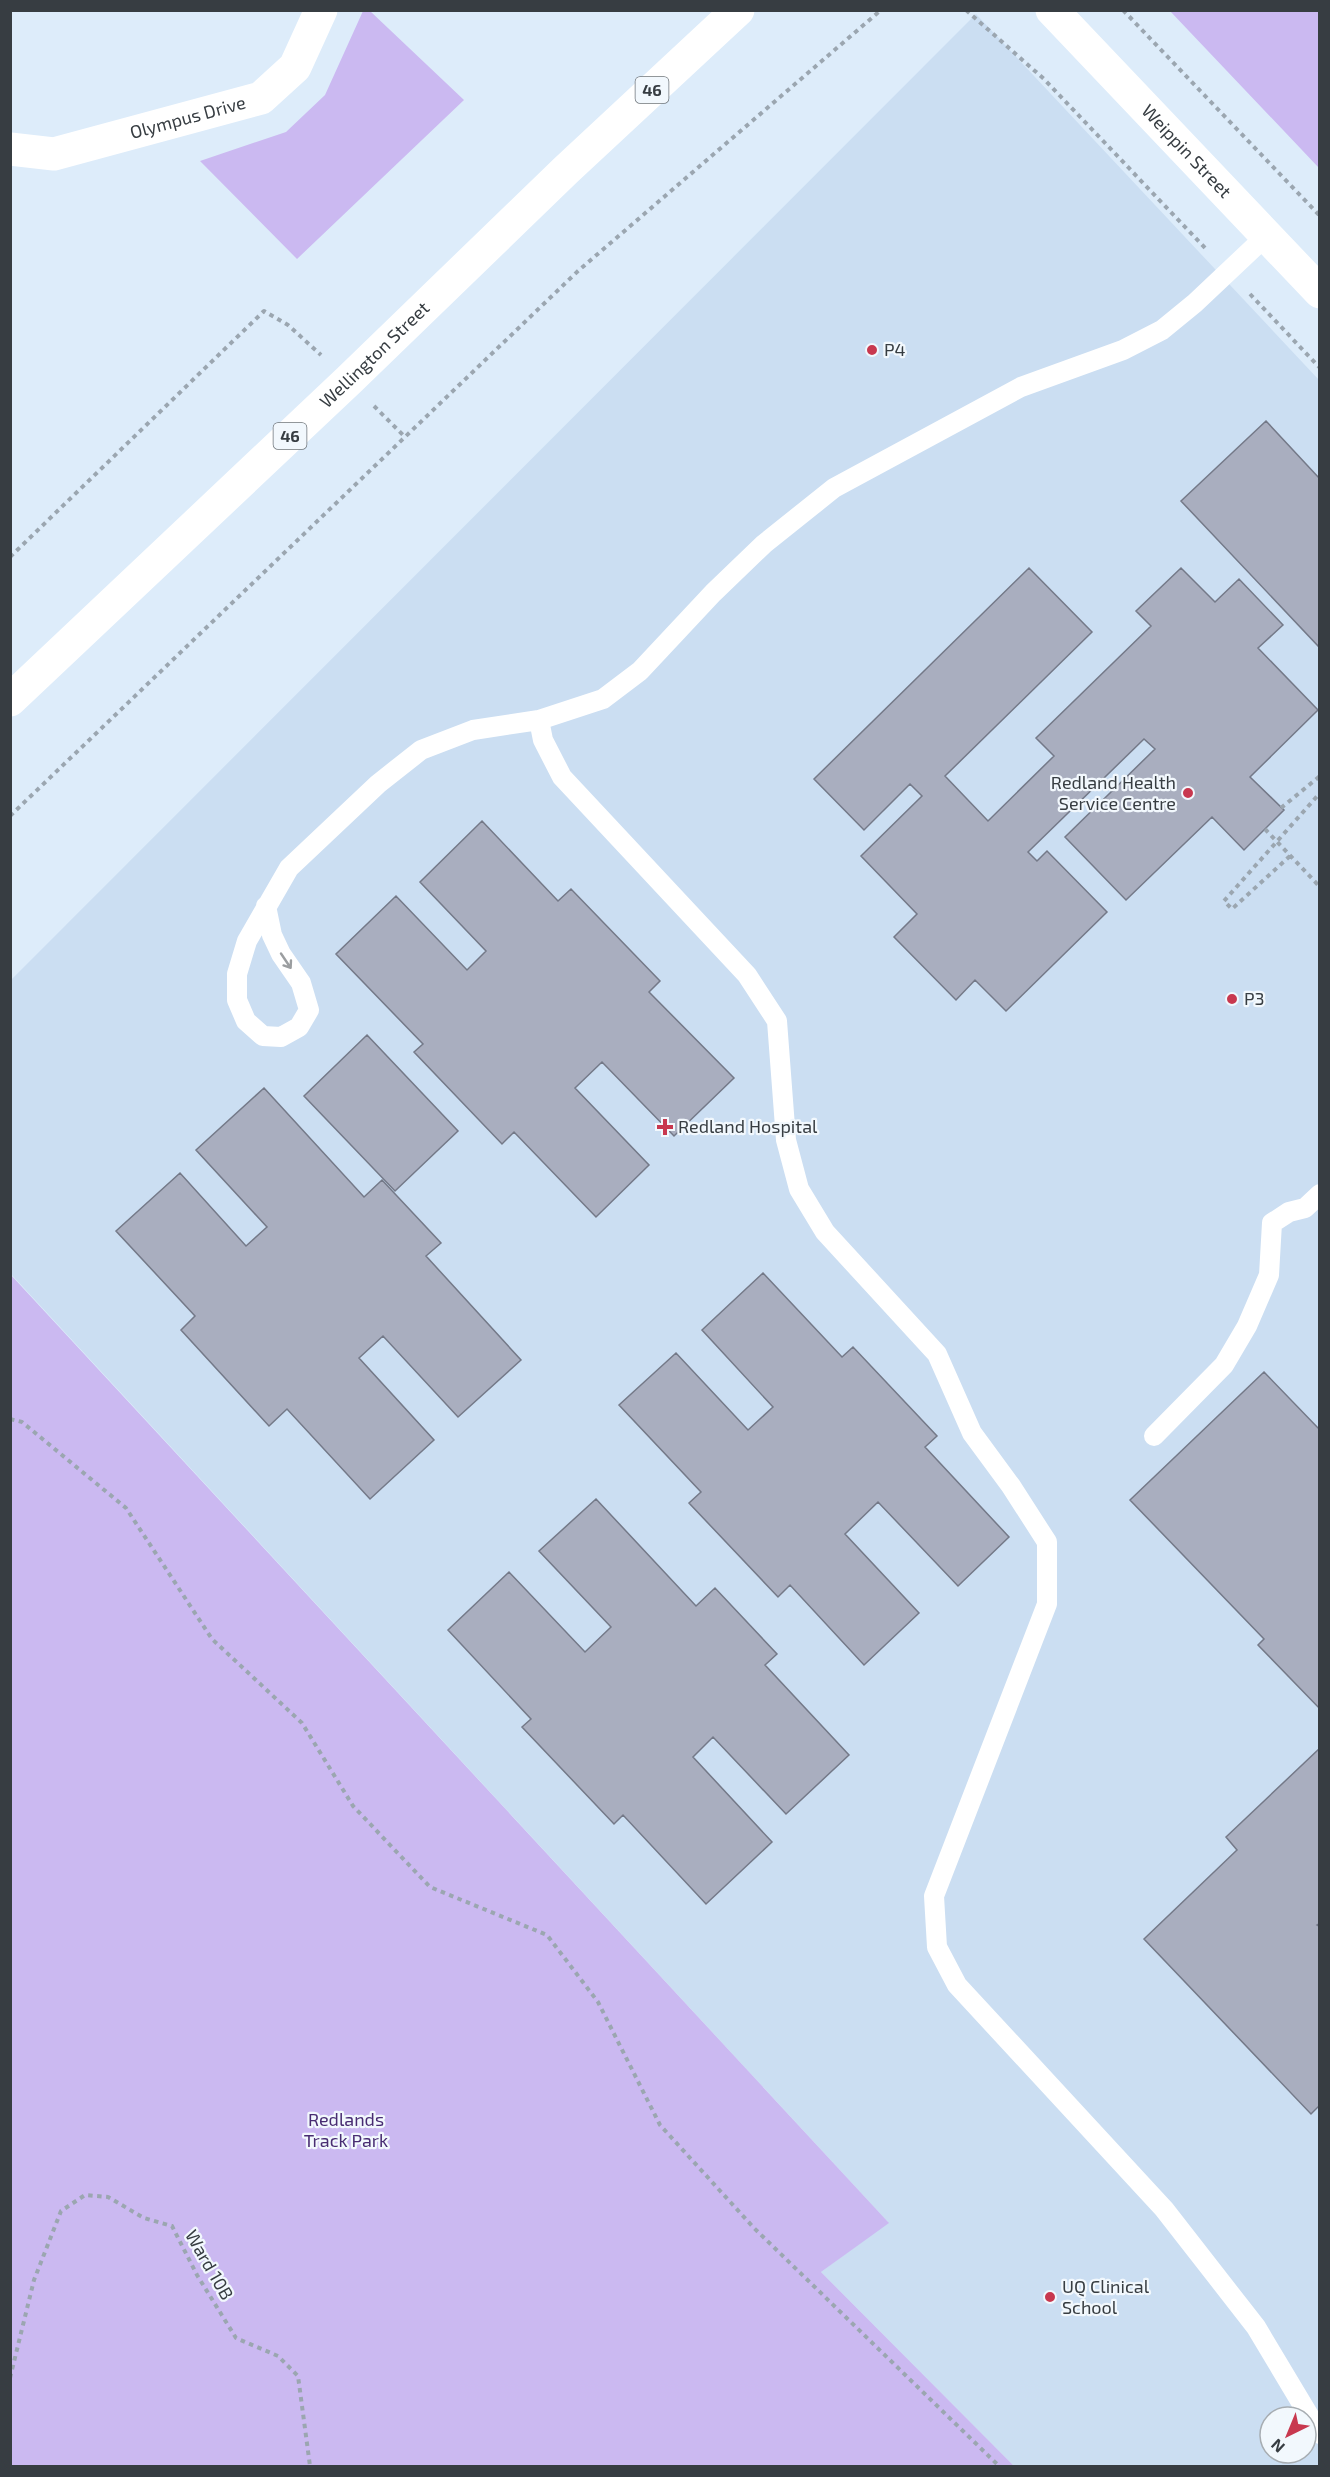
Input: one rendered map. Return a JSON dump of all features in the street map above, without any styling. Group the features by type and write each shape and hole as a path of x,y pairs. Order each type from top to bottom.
{"main road":[{"name":"Olympus Drive","path":"10,148 54,154 261,98 295,67 321,10"},
{"name":"Wellington Street","path":"10,700 349,380 566,170 738,10"},
{"name":"Weippin Street","path":"1052,10 1320,292"}],"lane":[{"path":"266,906 272,935 281,954 301,983 309,1011 299,1027 281,1037 263,1036 246,1021 237,1000 237,974 247,941 266,906 289,868 378,784 421,750 473,730 539,720 603,699 640,671 721,585 764,544 834,488 1021,387 1124,350 1162,330 1266,236"},
{"path":"539,720 543,740 562,777 747,975 777,1021 786,1140 799,1189 825,1232 937,1354 972,1433 1011,1486 1047,1542 1047,1604 934,1896 937,1947 957,1985 1164,2209 1256,2327 1320,2434"},
{"path":"1154,1436 1224,1365 1247,1326 1269,1275 1272,1223 1289,1212 1305,1208 1320,1194"}],"path":[{"path":"10,816 578,271 881,10"},
{"path":"966,10 1044,78 1320,368"},
{"path":"1123,10 1320,216"},
{"path":"10,557 264,311 288,325 349,380 405,437"},
{"path":"1281,808 1320,776"},
{"path":"1290,856 1232,909 1224,901 1320,793"},
{"path":"1265,829 1320,887"},
{"path":"10,1419 22,1422 126,1508 212,1639 302,1723 353,1806 430,1887 547,1935 598,2002 660,2125 754,2228 999,2466"},
{"name":"Ward 10B","path":"10,2378 34,2280 61,2211 85,2195 108,2197 144,2218 172,2226 236,2338 278,2356 298,2376 310,2466"}],"shaded area":[{"name":"Redland Hospital","path":"976,14 1319,380 1319,2466 1014,2466 821,2272 888,2222 11,1274 11,980"}],"green space":[{"path":"363,11 370,11 464,100 297,259 200,161 286,132 325,95"},
{"path":"1170,11 1319,11 1319,168"},
{"name":"Redlands Track Park","path":"10,1274 889,2223 821,2272 1014,2466 11,2466"}],"building":[{"path":"1266,421 1320,479 1320,648 1181,501"},
{"name":"Redland Health Service Centre","path":"1029,568 1092,632 945,776 988,821 1054,756 1036,738 1151,626 1136,611 1181,568 1215,602 1239,579 1283,625 1258,648 1318,710 1250,777 1284,810 1244,850 1212,817 1126,900 1065,837 1155,749 1144,739 1028,852 1037,861 1047,851 1107,912 1006,1011 975,980 956,1000 894,937 917,914 861,856 922,796 910,784 864,830 814,779"},
{"path":"482,821 558,901 571,889 660,981 649,992 734,1078 674,1136 602,1062 575,1088 649,1165 596,1217 514,1132 502,1144 414,1052 423,1044 336,954 396,896 467,970 486,951 420,882"},
{"path":"367,1035 458,1131 395,1191 304,1096"},
{"path":"264,1088 364,1197 382,1180 441,1243 426,1256 521,1360 458,1417 383,1336 359,1358 434,1440 370,1499 287,1409 269,1426 181,1330 195,1316 116,1231 180,1173 246,1246 267,1227 196,1150"},
{"path":"763,1273 842,1357 853,1347 937,1436 925,1447 1009,1537 958,1586 878,1502 845,1534 919,1613 864,1665 790,1585 778,1597 689,1503 701,1492 619,1405 676,1353 748,1430 773,1407 702,1330"},
{"path":"1264,1372 1320,1430 1320,1709 1258,1645 1264,1639 1130,1500"},
{"path":"596,1499 696,1606 715,1588 777,1654 765,1665 849,1755 786,1814 713,1737 693,1757 772,1842 706,1904 623,1815 614,1824 522,1727 531,1719 448,1630 509,1572 585,1652 611,1627 539,1551"},
{"path":"1320,1748 1320,1923 1317,1925 1320,1927 1320,2105 1311,2114 1144,1939 1237,1850 1226,1837"}],"place":[{"name":"P4","path":"872,350"},
{"name":"Redland Health Service Centre","path":"1188,793"},
{"name":"P3","path":"1232,999"},
{"name":"Redland Hospital","path":"665,1127"},
{"name":"UQ Clinical School","path":"1050,2297"}]}
